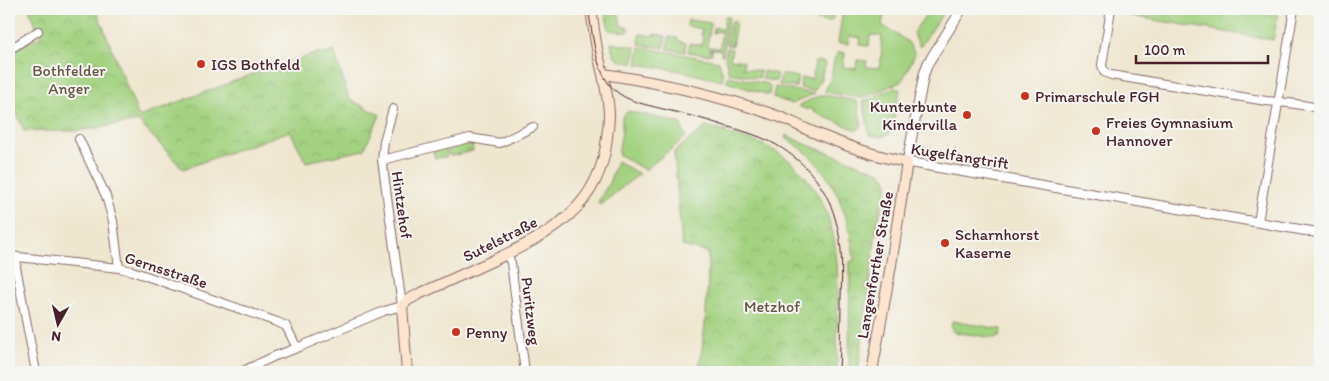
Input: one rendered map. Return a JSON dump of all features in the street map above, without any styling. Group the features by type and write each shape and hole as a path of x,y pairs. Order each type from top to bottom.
{"main road":[{"name":"Sutelstraße","path":"402,306 419,294 507,254 540,236 560,223 584,199 598,176 606,152 609,116 604,74 598,54 590,9"},
{"name":"Kugelfangtrift","path":"604,74 675,86 719,97 779,116 805,129 864,151 907,162"},
{"name":"Langenforther Straße","path":"872,372 907,162"},
{"path":"402,306 408,372"}],"street":[{"path":"907,162 924,74 928,63 962,9"},
{"path":"1111,9 1102,65 1104,72 1110,76 1320,108"},
{"path":"1258,222 1294,9"},
{"path":"9,50 38,31"},
{"name":"Hintzehof","path":"393,108 384,141 382,160 402,306"},
{"path":"382,160 470,138 500,143 533,127"},
{"path":"79,140 106,196 113,221 119,268"},
{"name":"Kugelfangtrift","path":"907,162 1320,233"},
{"name":"Puritzweg","path":"507,254 511,263 525,372"},
{"path":"13,256 36,372"},
{"name":"Gernsstraße","path":"13,256 132,271 286,326 297,348"},
{"name":"Sutelstraße","path":"241,372 384,311 402,306"}],"green space":[{"name":"Bothfelder Anger","path":"29,9 96,9 139,117 253,74 321,52 323,55 334,51 349,99 380,115 364,150 306,162 290,131 183,169 138,121 77,131 24,131 9,95 9,53 41,36"},
{"path":"618,9 621,26 629,28 628,32 609,30 605,11"},
{"path":"792,9 835,9 831,21 826,22 817,20 818,13"},
{"path":"843,9 885,9 882,25 908,42 915,54 902,81 863,98 825,92 836,55 839,52 845,53 843,67 856,69 857,60 867,61 866,67 879,68 882,36 870,35 869,46 860,45 861,38 849,36 848,44 838,43"},
{"path":"946,9 920,47 913,33 929,10"},
{"path":"1126,9 1279,9 1273,40 1125,15"},
{"path":"725,17 729,17 723,55 721,55 721,50 713,49 711,55 712,47 720,48 723,33 716,31 713,33 714,27 723,29"},
{"path":"688,20 711,23 707,46 711,47 709,55 688,52 690,43 702,45 703,36 701,35 702,29 687,26"},
{"path":"731,21 736,22 732,46 727,45"},
{"path":"640,34 666,36 664,48 639,44"},
{"path":"669,37 678,38 678,41 686,43 685,52 667,49"},
{"path":"611,43 636,47 633,63 617,59 613,53"},
{"path":"640,47 719,61 723,75 722,81 681,71 637,64"},
{"path":"727,48 732,49 730,59 744,61 743,68 760,71 759,78 729,73 725,58"},
{"path":"815,62 825,63 820,81 814,91 800,88 801,78 812,79"},
{"path":"763,71 777,74 776,81 762,79"},
{"path":"781,74 798,77 796,87 779,85"},
{"path":"728,76 768,84 770,88 769,95 726,82"},
{"path":"775,87 815,94 792,104 773,97"},
{"path":"895,87 900,90 891,132 883,137 870,135 863,102"},
{"path":"824,95 857,101 862,126 857,130 813,112 814,110 798,106"},
{"path":"628,111 680,123 686,137 645,170 618,154 622,131 622,117"},
{"name":"Metzhof","path":"707,126 725,132 726,128 725,133 751,140 783,156 804,175 823,205 829,220 836,252 838,304 837,372 698,372 706,312 708,252 682,246 674,152"},
{"path":"786,135 880,172 888,183 877,225 858,372 849,372 850,262 854,260 848,224 835,190 826,174 801,148 785,138"},
{"path":"470,141 473,151 449,155 447,147"},
{"path":"445,148 446,157 435,158 433,151"},
{"path":"617,161 639,174 600,205 598,202 609,183"},
{"path":"952,321 1001,329 1000,335 995,338 953,332 951,327"}],"tram line":[{"path":"588,9 600,68 614,90 627,98 641,103 702,119 766,139 802,164 826,194 838,227 841,247 839,372"}],"place":[{"name":"IGS Bothfeld","path":"201,64"},
{"name":"Primarschule FGH","path":"1025,96"},
{"name":"Kunterbunte Kindervilla","path":"967,115"},
{"name":"Freies Gymnasium Hannover","path":"1096,131"},
{"name":"Scharnhorst Kaserne","path":"945,243"},
{"name":"Penny","path":"456,332"}]}
